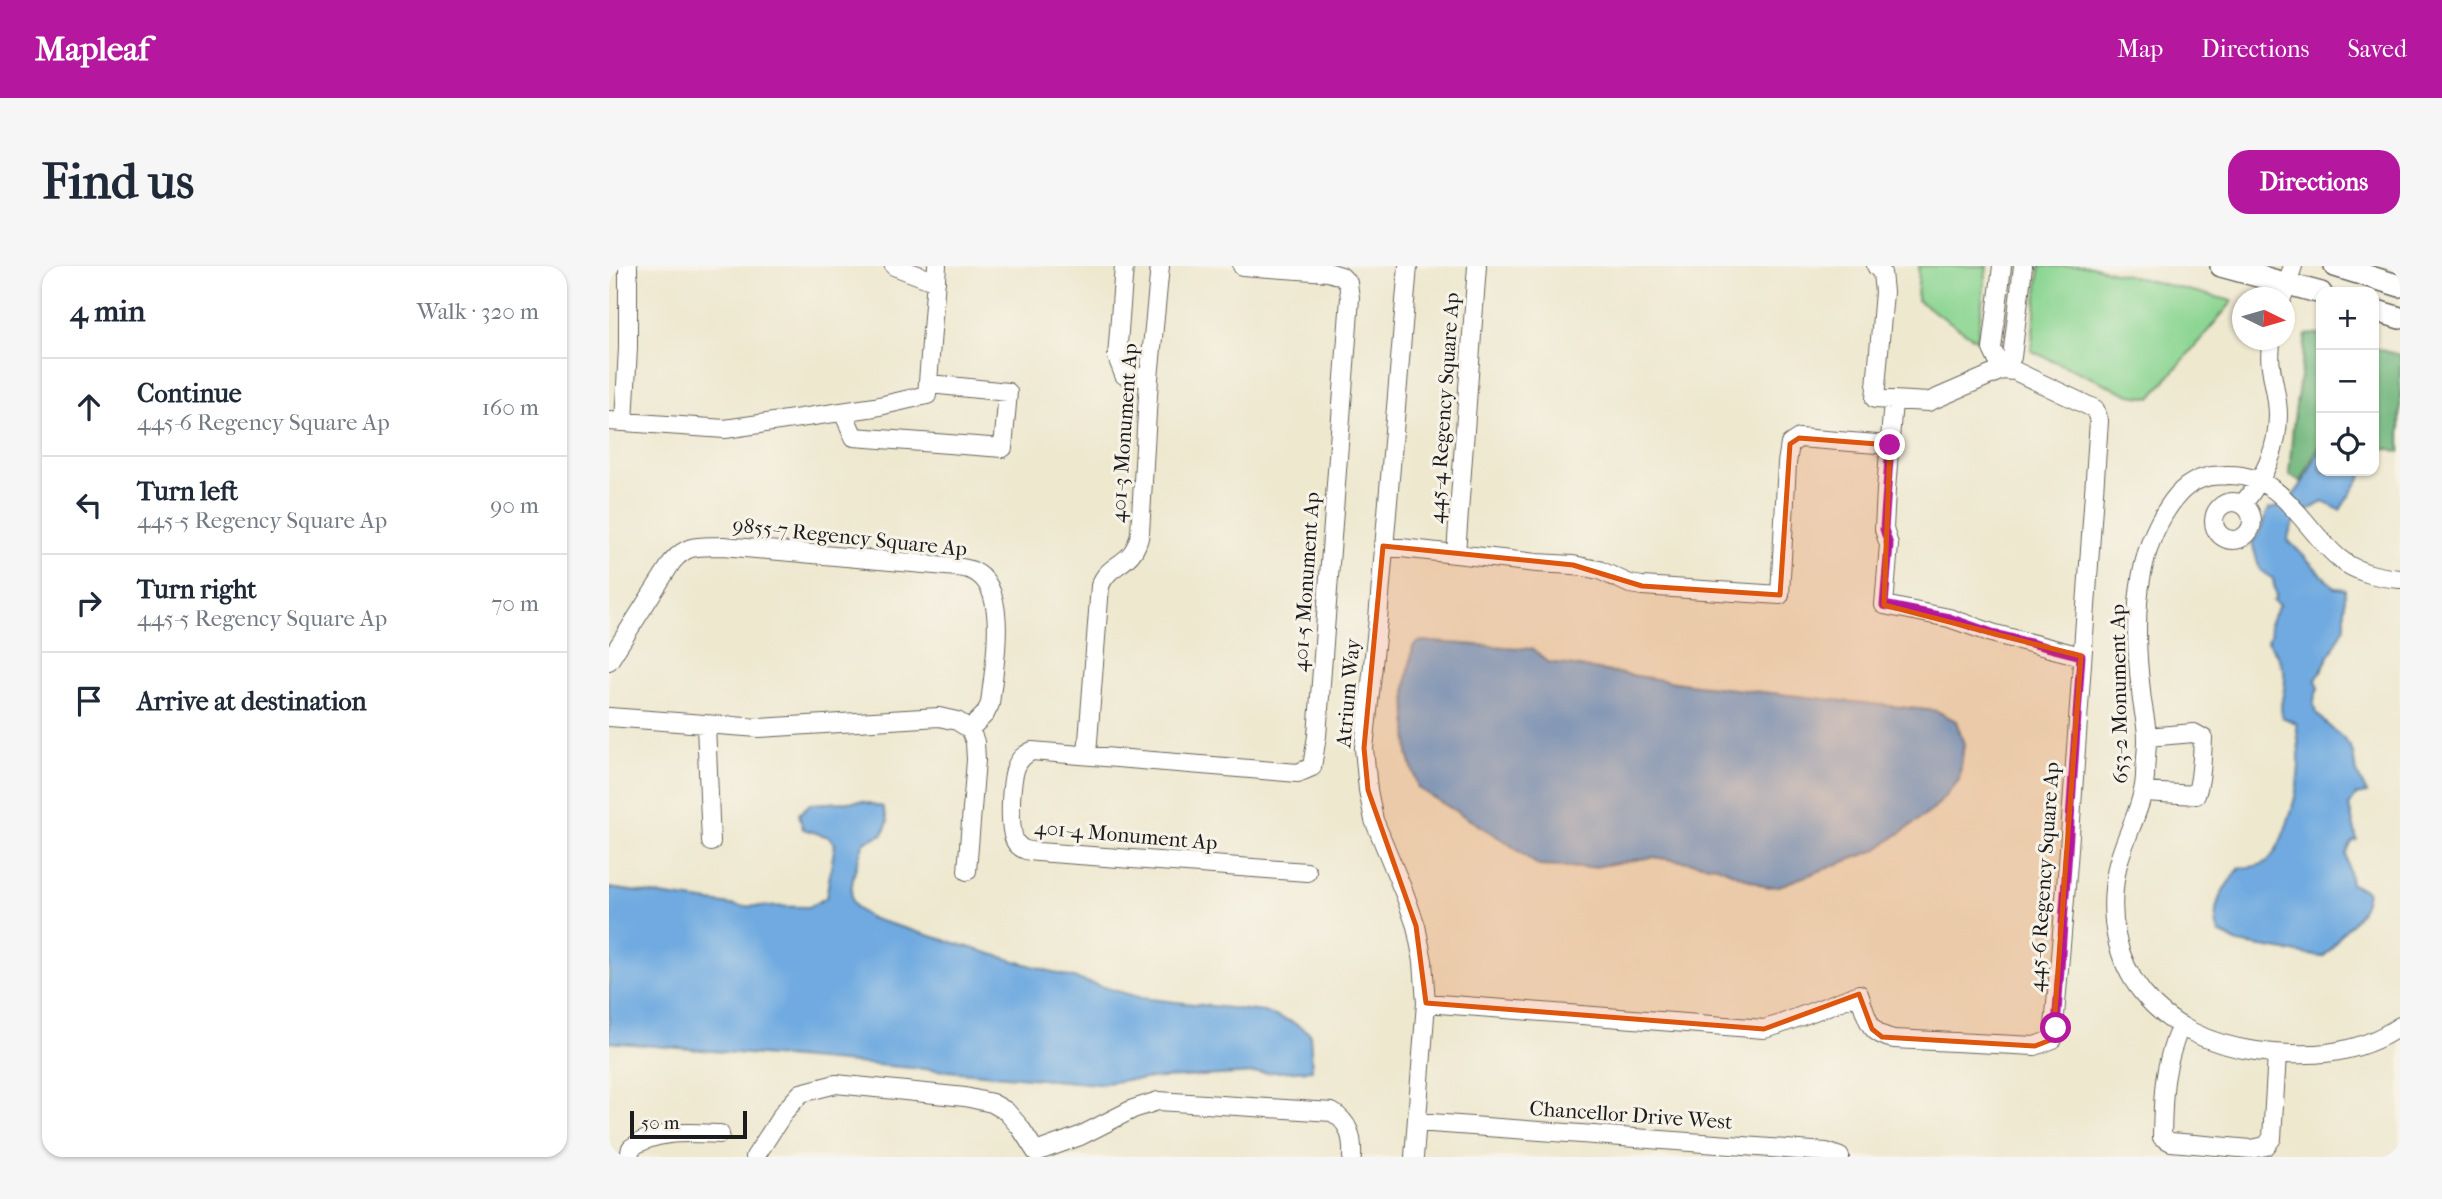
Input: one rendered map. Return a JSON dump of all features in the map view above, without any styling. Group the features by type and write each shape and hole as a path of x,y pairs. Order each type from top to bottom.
{"main road":[{"path":"2221,266 2316,291"},
{"path":"2335,266 2400,286"},
{"path":"2379,312 2400,318"}],"street":[{"path":"628,266 629,325 617,421 725,429 843,412 927,395 930,384 936,274 894,266"},
{"path":"1124,266 1117,357 1123,375 1149,378"},
{"name":"401-3 Monument Ap","path":"1087,754 1100,586 1103,577 1129,558 1139,540 1149,378 1160,266"},
{"name":"401-5 Monument Ap","path":"1087,754 1298,773 1312,767 1317,736 1350,298 1348,283 1341,276 1328,272 1242,266"},
{"name":"Atrium Way","path":"1408,266 1364,748 1374,820 1416,926 1423,961 1426,1003 1415,1157"},
{"name":"445-4 Regency Square Ap","path":"1456,553 1477,266"},
{"path":"1876,266 1882,274 1884,292 1884,400 1890,445 1884,529 1889,545 1884,605 1949,618 1995,634 2081,656"},
{"path":"2002,266 1992,349 2002,370"},
{"path":"1884,400 1928,402 2002,370 2012,357 2023,266"},
{"path":"1998,295 2019,298"},
{"path":"2243,504 2261,481 2274,445 2278,415 2270,365 2271,350"},
{"name":"445-6 Regency Square Ap","path":"1426,1003 1764,1028 1778,1026 1859,994 1872,1029 1882,1037 1894,1040 2035,1046 2053,1039 2099,421 2095,409 2075,398 2015,371 2002,370"},
{"path":"843,412 854,437 1003,448 1008,392 930,384"},
{"path":"1383,546 1573,565 1599,570 1630,584 1642,586 1780,595 1790,444 1798,438 1890,445"},
{"name":"653-2 Monument Ap","path":"2261,481 2237,475 2210,476 2190,482 2172,500 2144,555 2137,644 2147,737 2144,792 2117,867 2112,902 2114,928 2131,978 2148,1000 2180,1027 2244,1050 2322,1055 2354,1049 2377,1040 2400,1026"},
{"path":"2261,481 2284,497 2339,558 2357,570 2400,579"},
{"name":"9855-7 Regency Square Ap","path":"609,661 682,550 723,546 973,570 986,581 997,610 990,704 985,714 970,729"},
{"path":"609,717 759,728 939,717 957,721 970,729 975,743 967,871"},
{"path":"706,725 711,842"},
{"path":"2144,792 2196,795 2203,738 2194,733 2147,737"},
{"name":"401-4 Monument Ap","path":"1087,754 1032,751 1022,757 1015,769 1011,833 1016,844 1024,850 1307,872"},
{"path":"2180,1027 2169,1054 2163,1087 2162,1137 2171,1142 2251,1149 2266,1146 2272,1138 2277,1054"},
{"path":"755,1157 784,1112 801,1093 836,1084 992,1102 1006,1111 1036,1152 1080,1136 1133,1109 1159,1101 1332,1112 1344,1119 1351,1133 1352,1157"},
{"name":"Chancellor Drive West","path":"1417,1122 1826,1153 1840,1157"},
{"path":"629,1157 631,1147 638,1142 663,1135 676,1132 720,1134"}],"highlighted area":[{"path":"1799,438 1890,445 1884,605 2081,656 2053,1039 2035,1046 1882,1037 1872,1029 1859,994 1764,1029 1426,1003 1416,926 1368,790 1364,748 1383,546 1573,565 1642,586 1780,595 1790,444"}],"green space":[{"path":"1919,266 1987,266 1977,340 1917,300"},
{"path":"2040,266 2090,266 2232,301 2151,398 2130,395 2031,351"},
{"path":"2316,334 2316,451 2301,482 2289,475 2306,335"},
{"path":"2379,349 2400,355 2400,452 2387,448 2379,450"}],"water":[{"path":"2316,456 2316,476 2361,476 2340,510 2323,502 2317,505 2295,522 2288,540 2335,588 2345,589 2345,627 2316,680 2319,688 2314,698 2314,707 2318,715 2352,750 2355,767 2367,793 2356,795 2349,806 2357,840 2352,842 2346,854 2351,884 2367,891 2366,898 2358,915 2322,957 2238,943 2219,933 2216,924 2217,906 2223,890 2240,868 2260,865 2272,856 2283,835 2295,797 2299,764 2296,723 2282,717 2285,676 2278,657 2267,641 2271,634 2269,624 2279,605 2273,601 2276,597 2273,579 2260,570 2252,543 2269,509 2279,506 2295,493"},
{"path":"1421,641 1533,649 1548,662 1688,684 1937,711 1956,721 1964,744 1959,780 1934,809 1876,850 1779,886 1766,887 1717,866 1652,857 1588,868 1539,866 1506,842 1418,788 1408,754 1406,687 1413,646"},
{"path":"862,801 883,807 888,822 883,834 864,842 853,881 853,903 870,918 1141,998 1264,1012 1292,1022 1310,1033 1312,1070 1126,1080 1098,1084 609,1042 609,888 739,906 809,907 826,898 835,844 829,837 803,829 799,814 810,804"}],"route":[{"path":"1890,445 1884,529 1889,545 1884,605 1949,618 1995,634 2081,656 2056,1028"}]}
